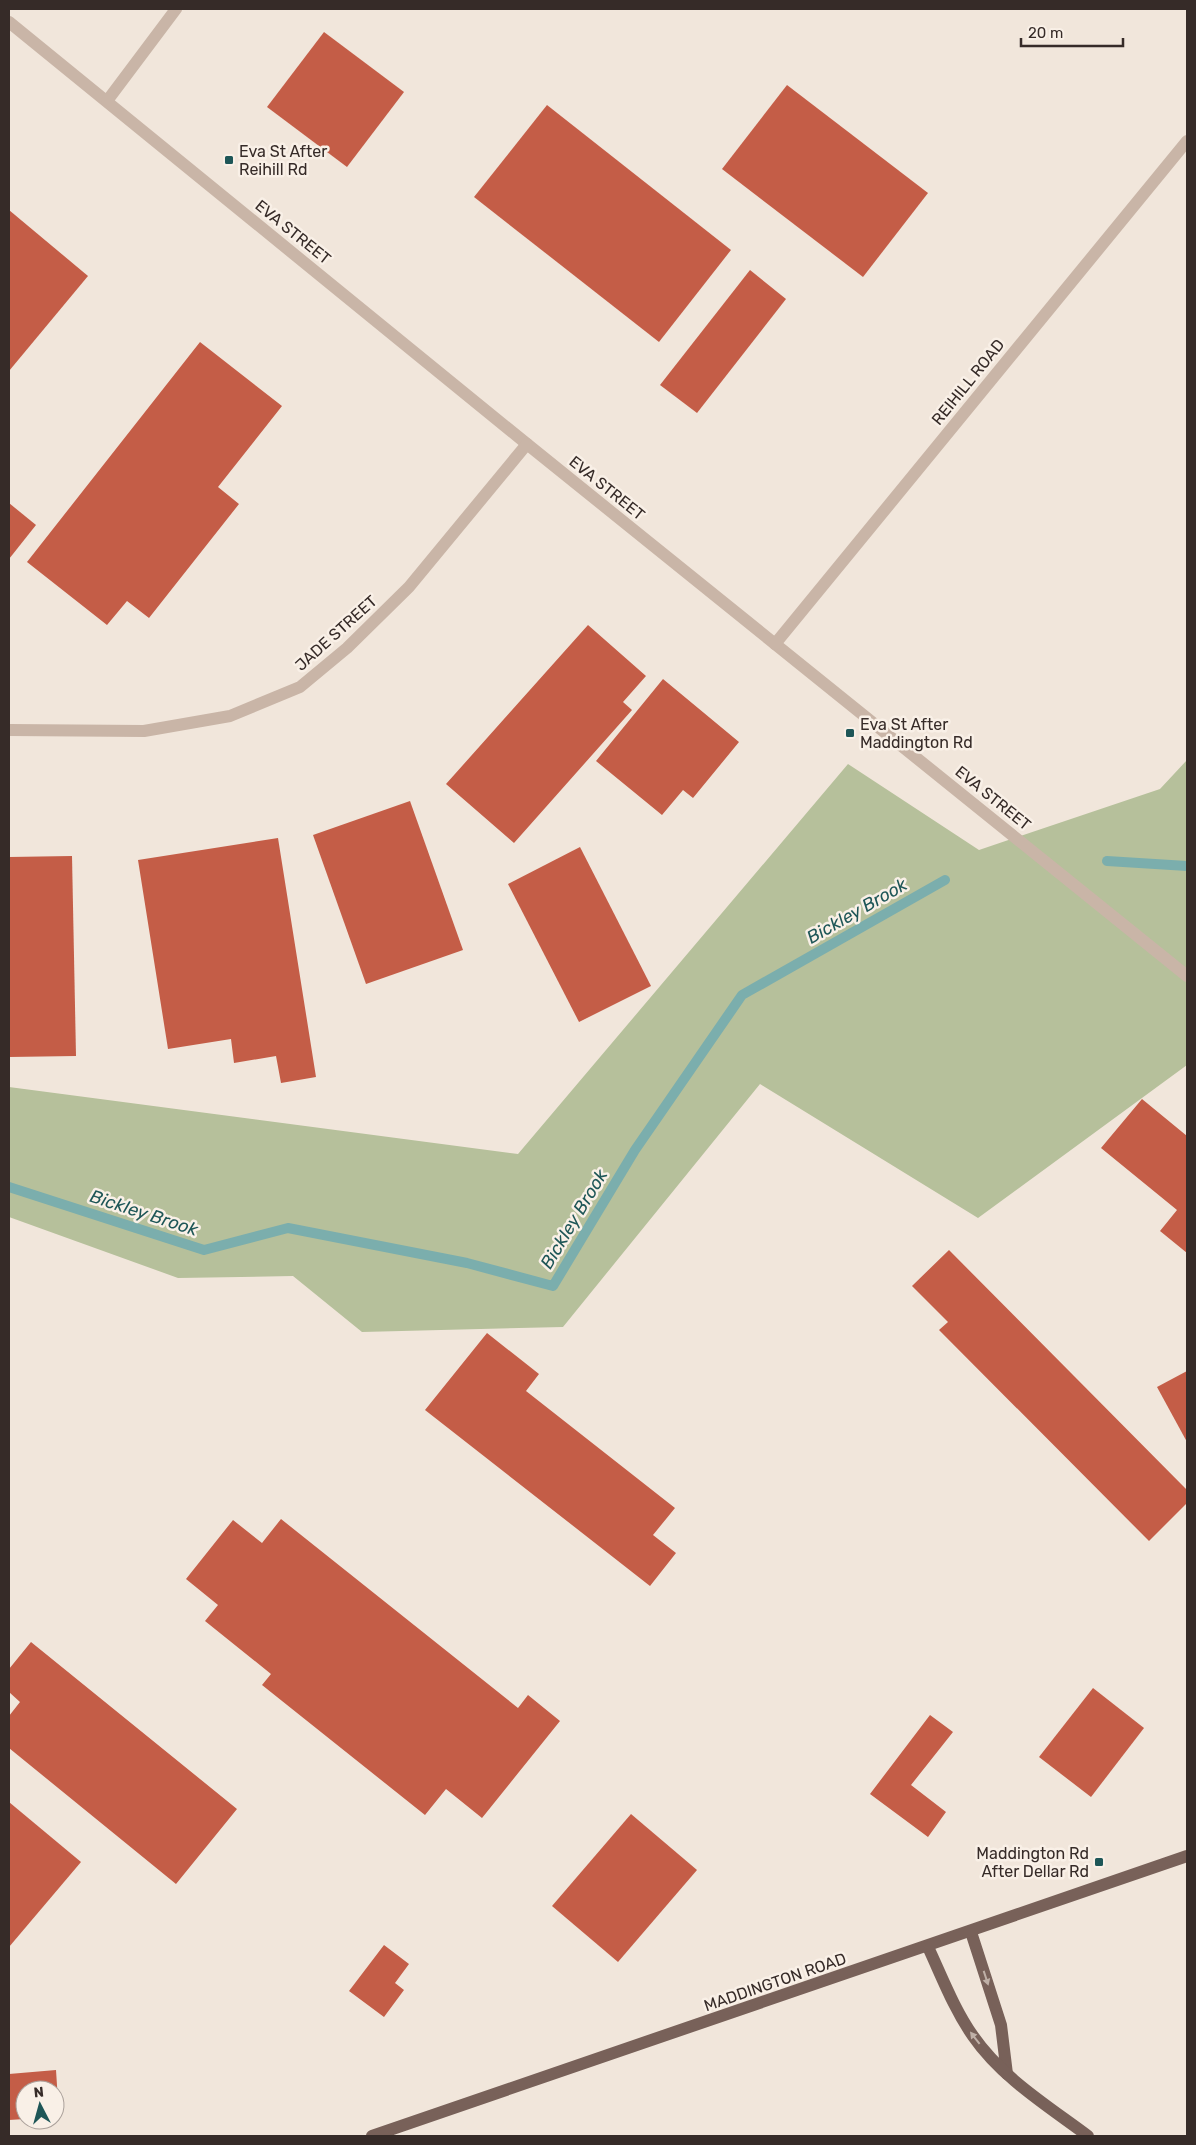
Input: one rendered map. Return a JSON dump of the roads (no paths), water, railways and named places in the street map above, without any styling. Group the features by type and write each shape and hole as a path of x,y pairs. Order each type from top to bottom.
{"main road":[{"name":"MADDINGTON ROAD","path":"372,2136 928,1947 1187,1856"},
{"path":"971,1932 1001,2025 1007,2074"},
{"path":"928,1947 952,2001 973,2036 1007,2074 1088,2136"}],"street":[{"path":"107,101 176,9"},
{"name":"EVA STREET","path":"9,22 527,444 1187,976"},
{"name":"REIHILL ROAD","path":"775,644 1187,141"},
{"name":"JADE STREET","path":"9,730 144,731 230,716 300,687 347,648 409,588 527,444"}],"waterway":[{"name":"Bickley Brook","path":"1107,861 1187,866"},
{"name":"Bickley Brook","path":"9,1187 204,1250 288,1228 467,1263 553,1286 635,1150 742,995 945,880"}],"place":[{"name":"Eva St After Reihill Rd","path":"229,160"},
{"name":"Eva St After Maddington Rd","path":"850,733"},
{"name":"Maddington Rd After Dellar Rd","path":"1099,1862"}]}
